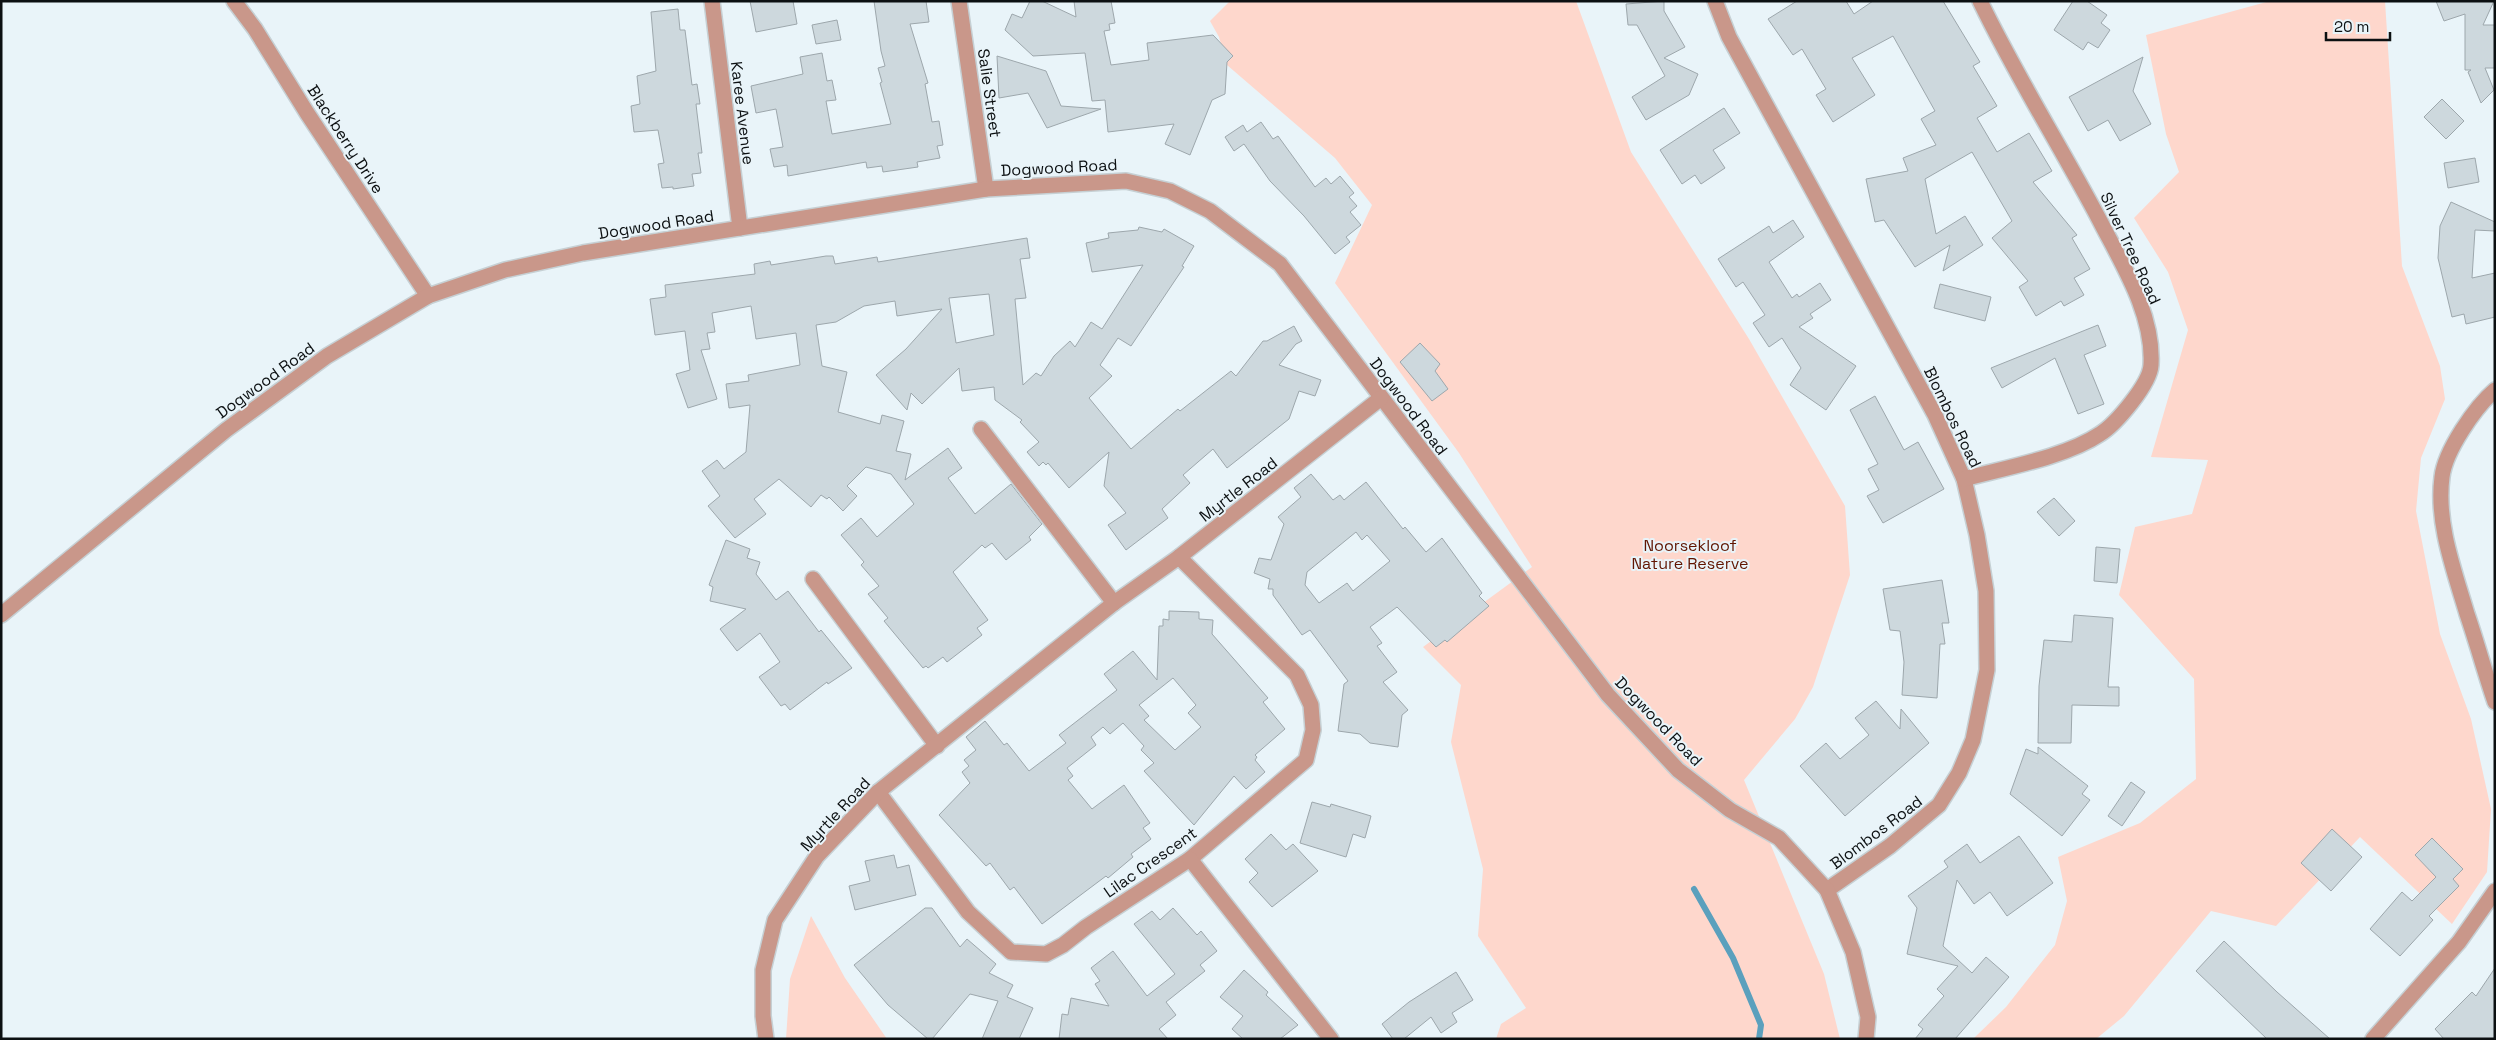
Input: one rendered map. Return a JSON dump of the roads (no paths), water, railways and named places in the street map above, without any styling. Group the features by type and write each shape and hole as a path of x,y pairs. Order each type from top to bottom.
{"street":[{"name":"Blackberry Drive","path":"234,1 255,29 307,113 428,296"},
{"name":"Karee Avenue","path":"712,1 740,228"},
{"name":"Salie Street","path":"959,1 986,189"},
{"name":"Blombos Road","path":"1715,1 1729,37 1936,415 1964,479 1977,535 1986,591 1987,670 1973,740 1958,773 1939,805 1890,846 1827,890"},
{"name":"Silver Tree Road","path":"1964,479 2066,450 2100,434 2121,417 2138,393 2151,368 2151,343 2142,308 2122,264 2064,153 2007,57 1980,1"},
{"name":"Dogwood Road","path":"1,616 226,430 327,356 428,296 505,270 583,252 986,189 1126,180 1170,191 1210,211 1280,264 1608,695 1678,770 1730,810 1779,838 1827,890 1853,952 1868,1017 1866,1039"},
{"path":"2495,390 2468,419 2455,443 2442,474 2440,509 2453,568 2495,702"},
{"name":"Myrtle Road","path":"766,1039 763,1016 763,970 775,920 817,856 878,792 1114,603 1179,557 1381,398"},
{"path":"981,429 1114,603"},
{"name":"Lilac Crescent","path":"878,792 968,912 1010,952 1046,954 1190,859 1306,760 1313,730 1311,705 1297,676 1179,557"},
{"path":"813,579 937,746"},
{"path":"1190,859 1331,1039"},
{"path":"2373,1039 2459,942 2495,891"}],"waterway":[{"path":"1694,889 1733,958 1761,1025 1759,1039"}],"park label":[{"name":"Noorsekloof Nature Reserve","path":"1690,554"}]}
